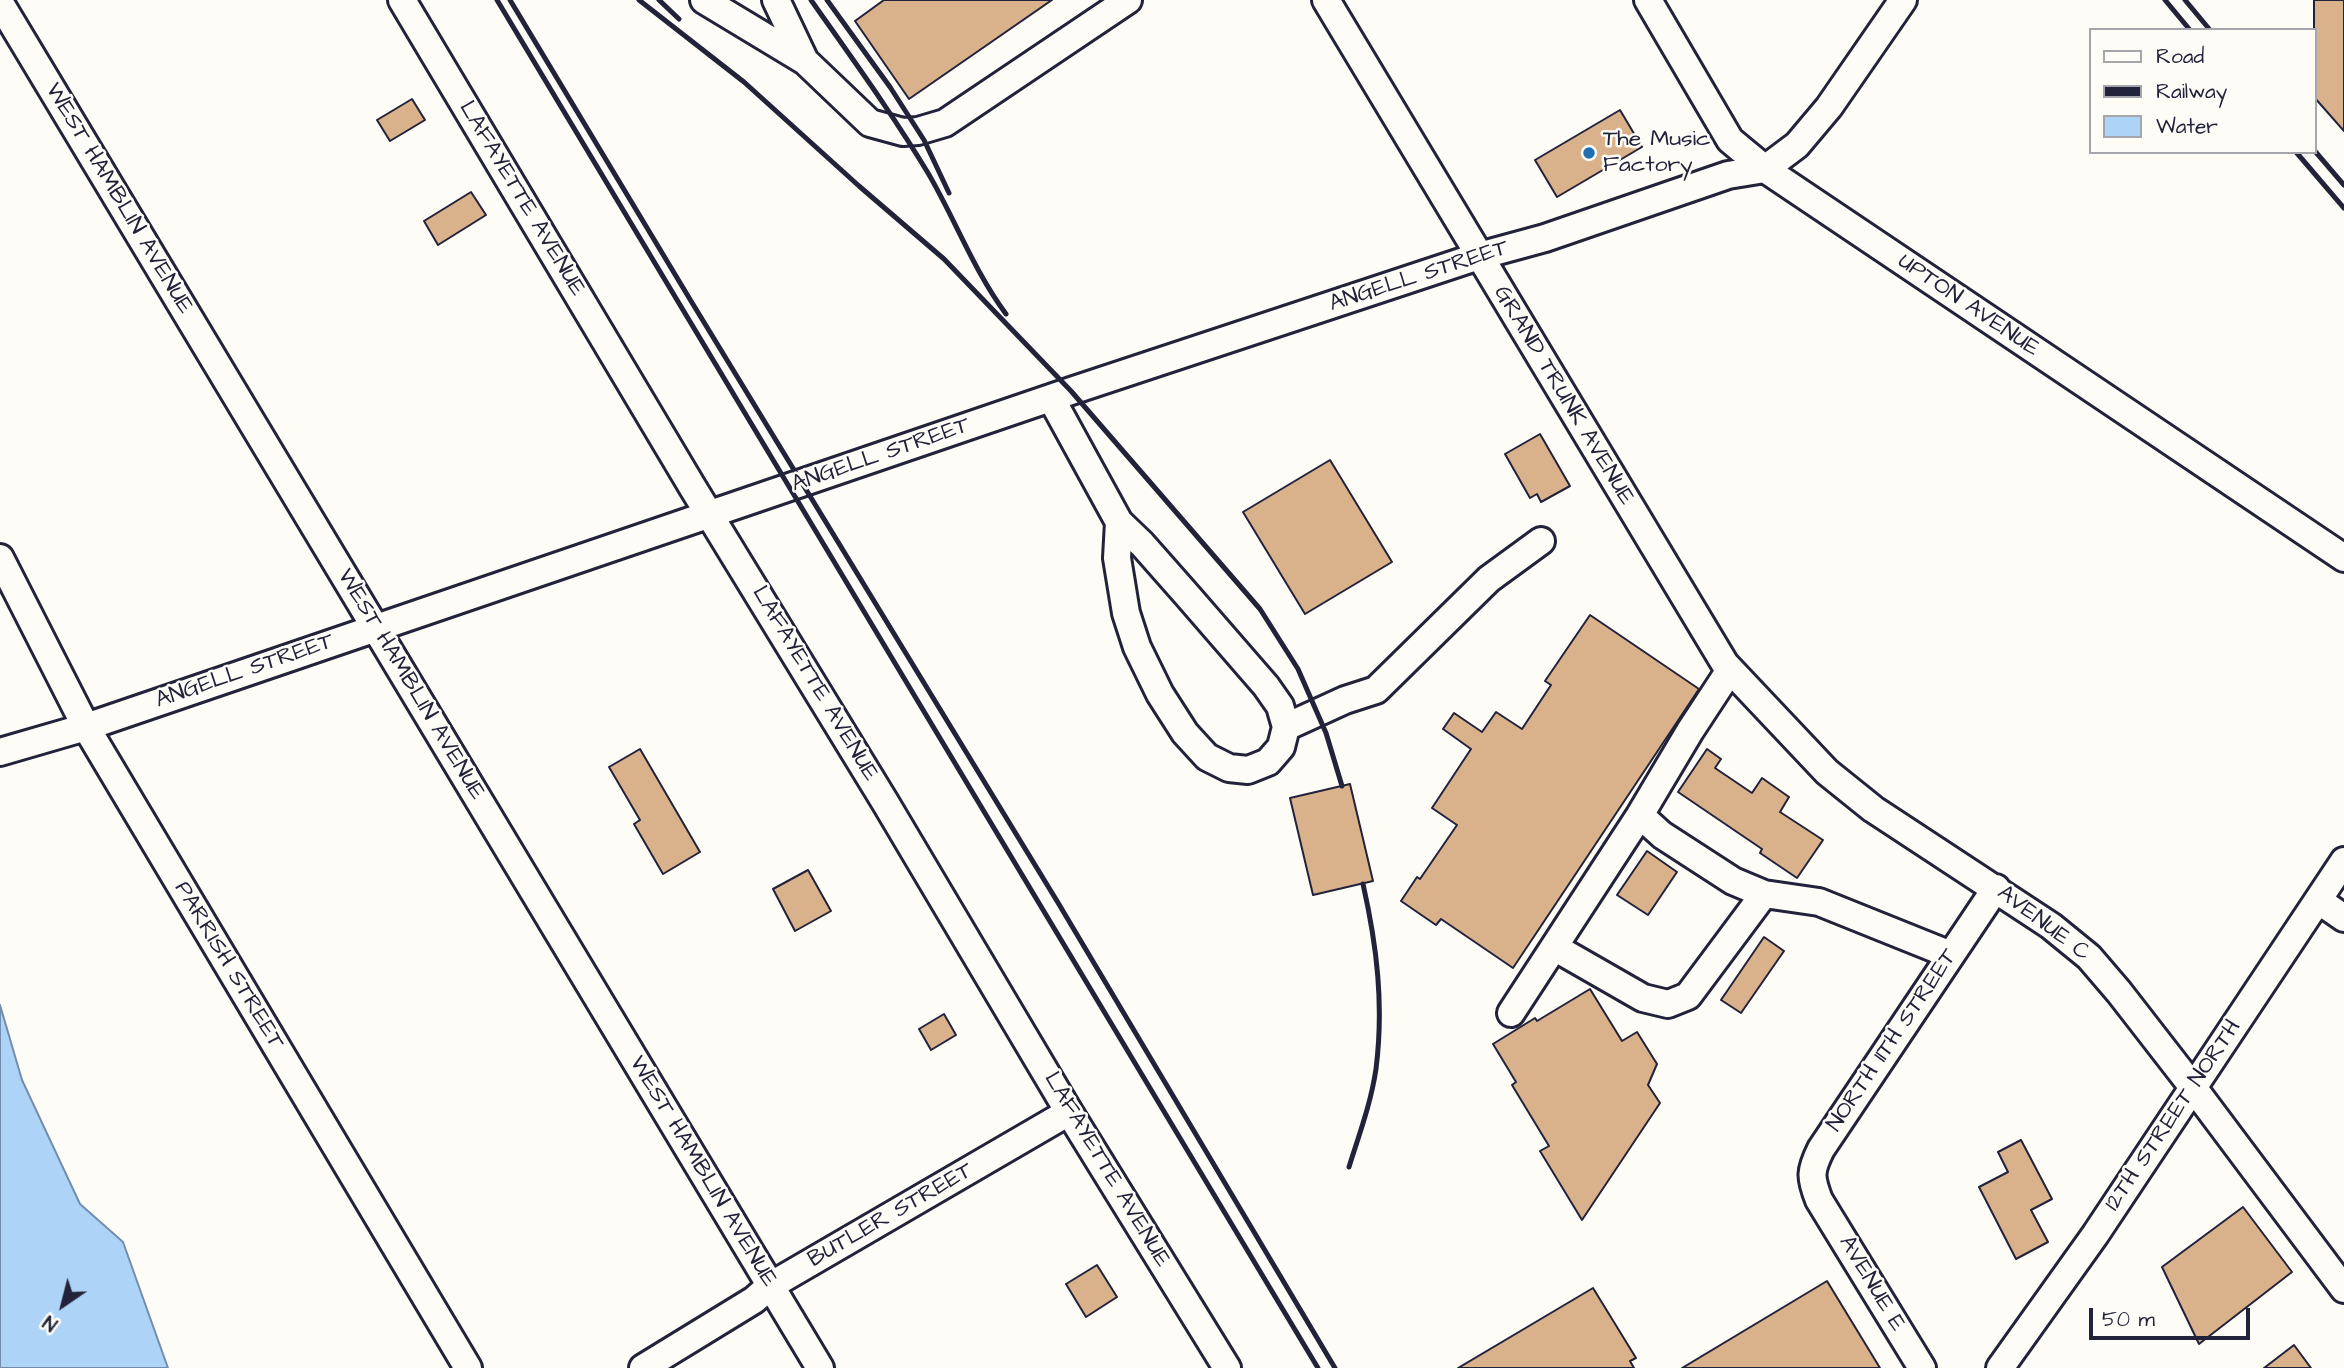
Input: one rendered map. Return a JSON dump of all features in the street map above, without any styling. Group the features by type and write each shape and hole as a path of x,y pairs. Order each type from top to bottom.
{"street":[{"name":"LAFAYETTE AVENUE","path":"401,0 1069,1112 1227,1368"},
{"path":"704,0 805,61 870,122 903,132 918,131 945,123 1128,0"},
{"path":"776,0 805,61"},
{"name":"GRAND TRUNK AVENUE","path":"1326,0 1714,648"},
{"name":"UPTON AVENUE","path":"1648,0 1730,140 1765,169 2344,558"},
{"path":"1765,169 1797,145 1829,107 1903,0"},
{"name":"WEST HAMBLIN AVENUE","path":"0,3 820,1368"},
{"name":"ANGELL STREET","path":"0,752 86,727 1051,398 1479,256 1545,238 1728,175 1765,169"},
{"path":"1051,398 1119,522 1142,544 1266,686 1280,706 1286,727 1281,747 1268,762 1248,769 1230,768 1207,757 1185,733 1160,694 1130,624 1117,558 1119,522"},
{"path":"1286,727 1345,700 1376,690 1489,579 1541,541"},
{"name":"PARRISH STREET","path":"0,558 86,727 468,1368"},
{"name":"AVENUE C","path":"1714,648 1730,670 1827,772 1873,809 2052,926 2089,957 2192,1086 2344,1289"},
{"path":"1511,1013 1640,815 1690,730 1730,670"},
{"path":"1640,815 1662,835 1733,881 1764,894 1819,902 1951,955"},
{"name":"12TH STREET NORTH","path":"2000,1368 2095,1234 2344,861"},
{"name":"NORTH 11TH STREET","path":"1819,1200 1812,1181 1812,1166 1821,1149 1996,888"},
{"path":"1554,947 1643,998 1668,1004 1688,996 1764,894"},
{"path":"2318,900 2344,918"},
{"name":"BUTLER STREET","path":"643,1368 754,1300 770,1286 1069,1112"},
{"name":"AVENUE E","path":"1819,1200 1922,1368"}],"water":[{"path":"0,1005 22,1080 80,1204 123,1242 168,1368 0,1368"}],"building":[{"path":"884,0 1052,0 909,99 855,21"},
{"path":"2314,0 2344,0 2344,131 2316,99"},
{"path":"412,99 425,120 390,141 377,120"},
{"name":"The Music Factory","path":"1620,110 1642,147 1557,197 1535,160"},
{"path":"471,192 486,215 438,245 424,221"},
{"path":"1540,434 1570,486 1541,502 1537,494 1530,498 1505,454"},
{"path":"1330,460 1392,562 1305,614 1243,512"},
{"path":"1590,615 1699,689 1513,968 1441,919 1436,925 1401,901 1417,877 1420,879 1457,825 1432,808 1471,749 1443,729 1454,713 1482,732 1496,712 1522,729 1551,685 1545,681"},
{"path":"640,749 700,852 663,874 634,824 640,820 609,767"},
{"path":"1707,749 1721,759 1715,768 1752,793 1762,778 1789,797 1780,812 1823,840 1797,878 1760,853 1762,849 1678,792"},
{"path":"1350,784 1373,881 1313,895 1290,798"},
{"path":"1647,851 1677,872 1648,915 1617,895"},
{"path":"808,870 831,911 795,931 773,889"},
{"path":"1764,937 1784,951 1741,1013 1721,1000"},
{"path":"1590,989 1622,1041 1637,1032 1657,1064 1648,1085 1660,1103 1582,1220 1540,1151 1549,1146 1512,1085 1516,1082 1493,1044"},
{"path":"944,1014 956,1035 931,1050 919,1029"},
{"path":"2021,1140 2052,1199 2031,1210 2048,1242 2016,1259 1979,1187 2008,1172 1998,1152"},
{"path":"2243,1207 2292,1272 2199,1344 2162,1267"},
{"path":"1097,1265 1117,1297 1086,1317 1066,1284"},
{"path":"1827,1281 1880,1368 1682,1368"},
{"path":"1593,1288 1636,1358 1630,1361 1634,1368 1458,1368"},
{"path":"2294,1345 2311,1368 2264,1368"}],"railway":[{"path":"497,0 1318,1368"},
{"path":"510,0 1057,901 1335,1368"},
{"path":"639,0 744,82 944,259 1071,391 1260,609 1298,669 1326,733 1342,786"},
{"path":"659,0 679,19"},
{"path":"811,0 914,151 938,191 974,263 1006,314"},
{"path":"827,0 890,87 924,140 949,193"},
{"path":"2165,0 2188,28"},
{"path":"2185,0 2208,28"},
{"path":"2316,152 2344,185"},
{"path":"2298,154 2344,208"},
{"path":"1349,1167 1371,1094 1378,1045 1378,976 1363,884"}],"place":[{"name":"The Music Factory","path":"1589,153"}]}
